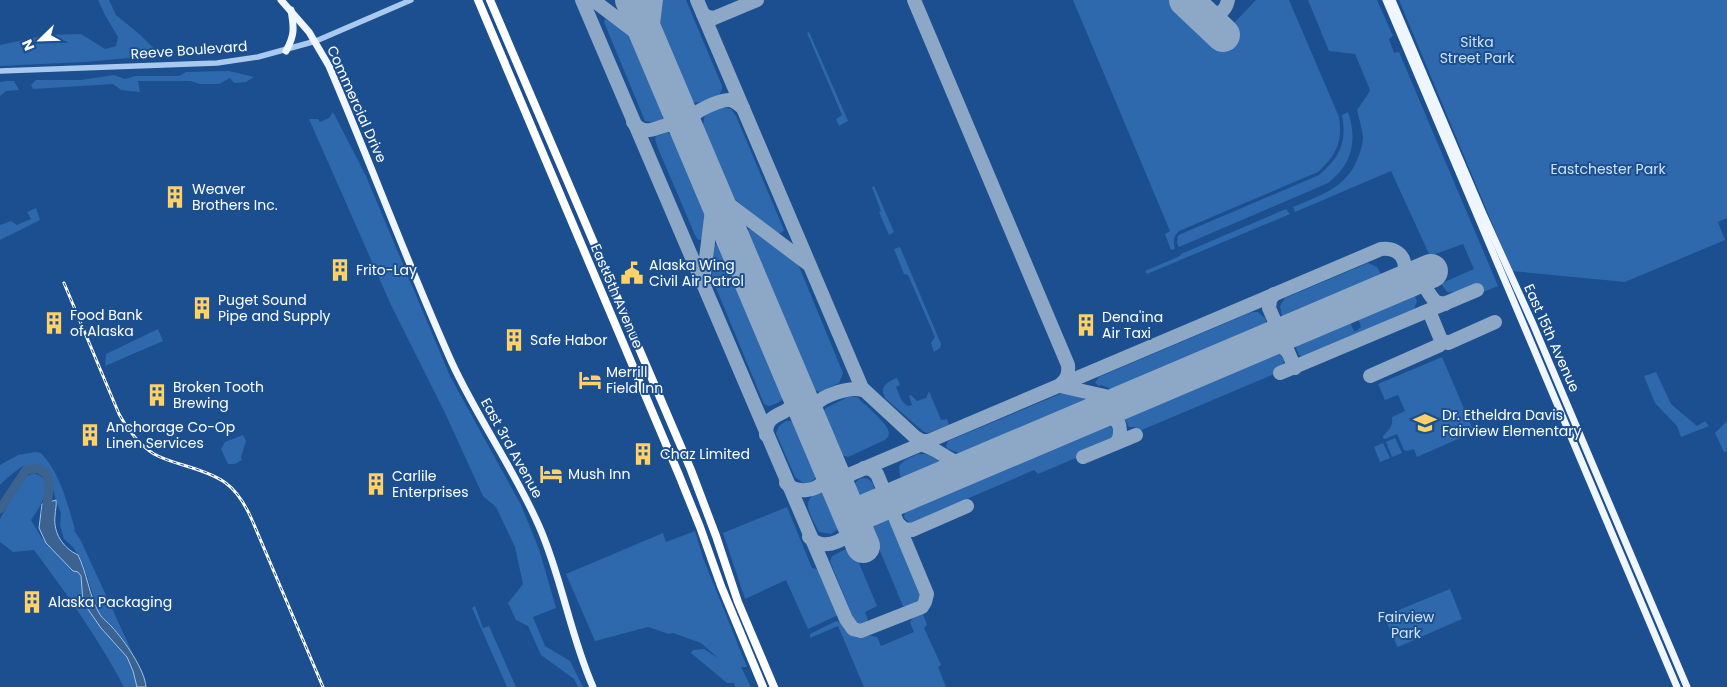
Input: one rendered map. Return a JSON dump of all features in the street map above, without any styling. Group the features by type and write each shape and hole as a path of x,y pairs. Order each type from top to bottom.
{"highway":[{"name":"East 5th Avenue","path":"478,0 679,475 721,586 763,687"},
{"name":"East 5th Avenue","path":"490,0 691,470 738,602 774,687"}],"main road":[{"name":"Commercial Drive","path":"281,0 316,41 332,74 395,226"},
{"name":"East 15th Avenue","path":"1386,0 1677,687"},
{"name":"East 15th Avenue","path":"1392,0 1484,216 1540,340 1687,687"},
{"path":"286,51 291,42 294,29 291,10"},
{"name":"East 3rd Avenue","path":"395,226 460,379 540,527 579,652 593,687"}],"street":[{"name":"Reeve Boulevard","path":"0,71 217,63 258,57 286,51 316,41 411,0"}],"green space":[{"path":"98,0 109,0 116,15 161,55 85,62 0,66 0,45 47,35 81,34 105,49 116,46 118,37"},
{"path":"663,0 686,0 722,86 716,98 692,102 660,27"},
{"path":"1073,0 1169,0 1215,43 1256,0 1289,0 1339,117 1340,134 1334,154 1318,172 1179,231 1174,239 1175,249 1171,250 1165,234 1170,231"},
{"path":"1308,0 1377,0 1393,36 1389,39 1394,53 1399,52 1498,286 1483,292 1478,283 1456,293 1447,292 1442,283 1474,269 1463,244 1430,256 1391,171 1295,212 1293,207 1331,190 1346,178 1352,170 1363,140 1357,110 1370,90 1355,54 1329,51"},
{"name":"Eastchester Park","path":"1399,0 1727,0 1727,218 1718,222 1725,240 1625,282 1512,271"},
{"path":"605,19 635,41 664,112 662,120 645,121 604,22"},
{"path":"809,32 848,121 839,126 836,119 842,115 807,33"},
{"path":"229,71 254,77 246,82 234,83 230,78 219,84 200,84 190,81 138,81 140,92 121,90 113,84 33,89 31,85 36,80 81,80 114,75 125,79 135,76 179,76 186,72"},
{"path":"14,81 19,90 6,91 0,96 0,82"},
{"path":"722,107 731,109 736,116 784,230 781,233 776,233 731,196 703,125 705,114"},
{"path":"333,112 366,176 450,376 521,505 539,549 556,608 533,617 545,646 570,661 583,687 578,687 574,679 541,655 528,626 516,620 508,603 523,584 515,547 496,507 483,496 445,413 391,305 309,119 318,119 320,122 329,118"},
{"path":"1348,112 1352,132 1351,151 1343,168 1328,183 1179,247 1177,243 1178,236 1181,234 1319,175 1332,162 1340,149 1343,134 1342,115"},
{"path":"666,132 675,136 705,210 703,239 698,240 695,235 657,146 655,137"},
{"path":"874,186 894,232 889,235 879,212 881,211 872,187"},
{"path":"36,208 40,220 0,240 0,225 11,221 17,225 31,219 27,212"},
{"path":"1286,209 1290,214 1147,274 1145,271 1181,254"},
{"path":"751,229 792,257 798,264 843,373 839,383 819,392 813,389 748,233 748,230"},
{"path":"719,243 784,396 774,405 764,404 712,278 714,245"},
{"path":"900,247 941,344 940,348 934,352 931,343 935,337 908,275 904,274 894,249"},
{"path":"1368,263 1377,267 1381,274 1379,281 1291,320 1282,316 1280,306 1285,298"},
{"path":"1414,293 1417,301 1414,309 1303,357 1299,355 1296,348 1301,339 1347,319 1354,331 1356,331 1361,327 1357,316"},
{"path":"1252,312 1258,312 1265,318 1266,326 1261,332 1124,389 1111,389 1095,383 1099,377"},
{"path":"158,329 163,341 105,366 106,354"},
{"path":"1272,352 1279,353 1284,360 1282,368 1278,370 1279,372 1137,432 1135,427 1129,427 1125,419 1133,411"},
{"path":"1442,357 1474,432 1417,457 1414,449 1404,450 1397,434 1385,439 1383,438 1389,430 1392,417 1405,411 1398,395 1385,400 1378,384"},
{"path":"1656,372 1671,404 1697,426 1705,421 1709,426 1681,437 1677,426 1655,403 1644,376"},
{"path":"897,378 900,385 896,387 905,404 908,406 912,405 909,396 911,395 917,401 926,398 929,391 941,420 947,419 949,425 928,433 924,432 886,399 883,388 887,383"},
{"path":"1060,394 1076,394 1089,402 1083,407 970,454 961,454 948,450 946,446 948,441"},
{"path":"848,397 857,397 881,420 889,433 885,440 848,457 841,455 823,412 826,408"},
{"path":"786,421 797,423 818,472 811,482 803,483 795,477 776,433 779,426"},
{"path":"1727,421 1727,451 1724,452 1715,433"},
{"path":"1103,423 1110,425 1114,436 1077,453 1076,458 1038,474 1034,470 913,522 910,523 904,518 905,511 913,504"},
{"path":"243,435 246,441 241,457 242,460 235,464 228,464 221,449 225,442"},
{"path":"1395,438 1402,453 1392,457 1386,442"},
{"path":"1383,443 1390,458 1380,462 1374,447"},
{"path":"35,452 41,453 48,461 58,479 69,509 74,530 81,541 133,654 111,625 99,613 83,564 73,547 64,539 60,525 61,513 50,477 45,470 38,467 23,466 0,485 0,465 18,455"},
{"path":"918,454 926,454 942,462 942,465 915,478 905,479 900,476 899,466 905,460"},
{"path":"34,473 44,479 46,488 42,502 31,520 41,537 73,571 78,572 81,576 83,602 101,628 127,657 137,687 124,687 82,617 34,550 13,552 0,542 0,519 23,478"},
{"path":"864,478 871,481 874,488 871,495 864,498 857,495 854,488 857,481"},
{"path":"818,492 827,493 839,523 837,530 831,534 819,532 809,510 809,500"},
{"path":"787,507 812,568 817,569 820,574 838,615 808,629 786,580 745,599 723,533"},
{"path":"879,519 890,521 920,589 918,600 910,606 903,606 870,527 873,522"},
{"path":"695,531 703,558 747,667 741,667 751,687 735,687 734,683 727,683 691,653 693,650 704,649 718,658 701,643 673,633 669,634 648,627 595,641 566,574 663,533 666,542"},
{"path":"848,548 853,549 877,606 865,612 868,620 865,624 857,624 854,620 830,561 832,556"},
{"name":"Fairview Park","path":"1450,589 1462,619 1398,647 1384,616"},
{"path":"475,606 483,628 489,626 516,687 507,687 472,608"},
{"path":"923,614 927,625 924,628 941,665 938,667 946,687 864,687 838,626 810,638 810,634 836,621 842,623 846,630 854,636 877,637 881,646 914,632 910,622 913,618"}],"shaded area":[{"path":"56,500 55,522 57,534 68,548 78,555 99,613 128,647 142,672 146,687 137,687 127,657 101,628 83,602 81,576 78,572 73,571 46,543 39,528 42,504"}],"waterway":[{"path":"0,509 26,470 37,468 47,474 49,488 46,513"}],"taxiway":[{"path":"582,0 846,619 853,629 861,631 922,607 927,594 877,474 871,469 864,468"},
{"path":"593,0 643,38 654,51"},
{"path":"654,51 652,33 656,0"},
{"path":"697,0 862,388 915,437 922,441 928,441"},
{"path":"703,14 714,18 757,0"},
{"path":"914,0 1068,365 1067,376 1061,384"},
{"path":"1187,1 1204,11 1216,13 1221,12 1225,8 1228,0"},
{"path":"667,125 675,114 674,100"},
{"path":"689,134 688,126 693,115 709,106 721,101 730,100 743,108"},
{"path":"633,122 646,130 674,125 681,127 689,134"},
{"path":"710,184 722,199 808,264"},
{"path":"703,282 713,202 710,185"},
{"path":"841,492 842,483 851,474 1381,249 1395,251 1403,260 1404,272 1398,285"},
{"path":"1407,281 1422,284 1436,302 1445,304"},
{"path":"1280,373 1477,290"},
{"path":"1274,294 1270,300 1269,308 1295,368"},
{"path":"1370,376 1440,345 1441,340 1429,311"},
{"path":"1441,340 1448,343 1495,322"},
{"path":"1287,351 1290,336 1302,326"},
{"path":"1263,343 1277,342 1287,351"},
{"path":"1060,386 1105,396 1120,427 1119,438 1116,443"},
{"path":"810,419 814,407 824,398 845,390 863,390"},
{"path":"766,435 770,420 792,406 798,391"},
{"path":"1117,422 1121,407 1134,397"},
{"path":"1089,416 1104,414 1111,416 1117,422"},
{"path":"1083,457 1136,435"},
{"path":"919,444 959,463 974,465"},
{"path":"786,483 790,487 801,490 817,487 827,477 828,463"},
{"path":"898,524 904,529 912,530 967,506"},
{"path":"809,537 819,543 831,544 837,542 851,530 851,516"}],"runway":[{"path":"632,0 863,546"},
{"path":"1186,0 1223,35"},
{"path":"868,510 1431,271"}],"railway":[{"path":"64,283 119,414 134,436 143,446 157,456 217,477 240,497 252,520 323,687"}],"place":[{"name":"Weaver Brothers Inc.","path":"175,197"},
{"name":"Frito-Lay","path":"340,270"},
{"name":"Alaska Wing Civil Air Patrol","path":"632,273"},
{"name":"Puget Sound Pipe and Supply","path":"202,308"},
{"name":"Food Bank of Alaska","path":"54,323"},
{"name":"Dena'ina Air Taxi","path":"1086,325"},
{"name":"Safe Habor","path":"514,340"},
{"name":"Merrill Field Inn","path":"590,380"},
{"name":"Broken Tooth Brewing","path":"157,395"},
{"name":"Dr. Etheldra Davis Fairview Elementary","path":"1425,423"},
{"name":"Anchorage Co-Op Linen Services","path":"90,435"},
{"name":"Chaz Limited","path":"643,454"},
{"name":"Mush Inn","path":"551,474"},
{"name":"Carlile Enterprises","path":"376,484"},
{"name":"Alaska Packaging","path":"32,602"}],"park label":[{"name":"Sitka Street Park","path":"1477,50"}]}
